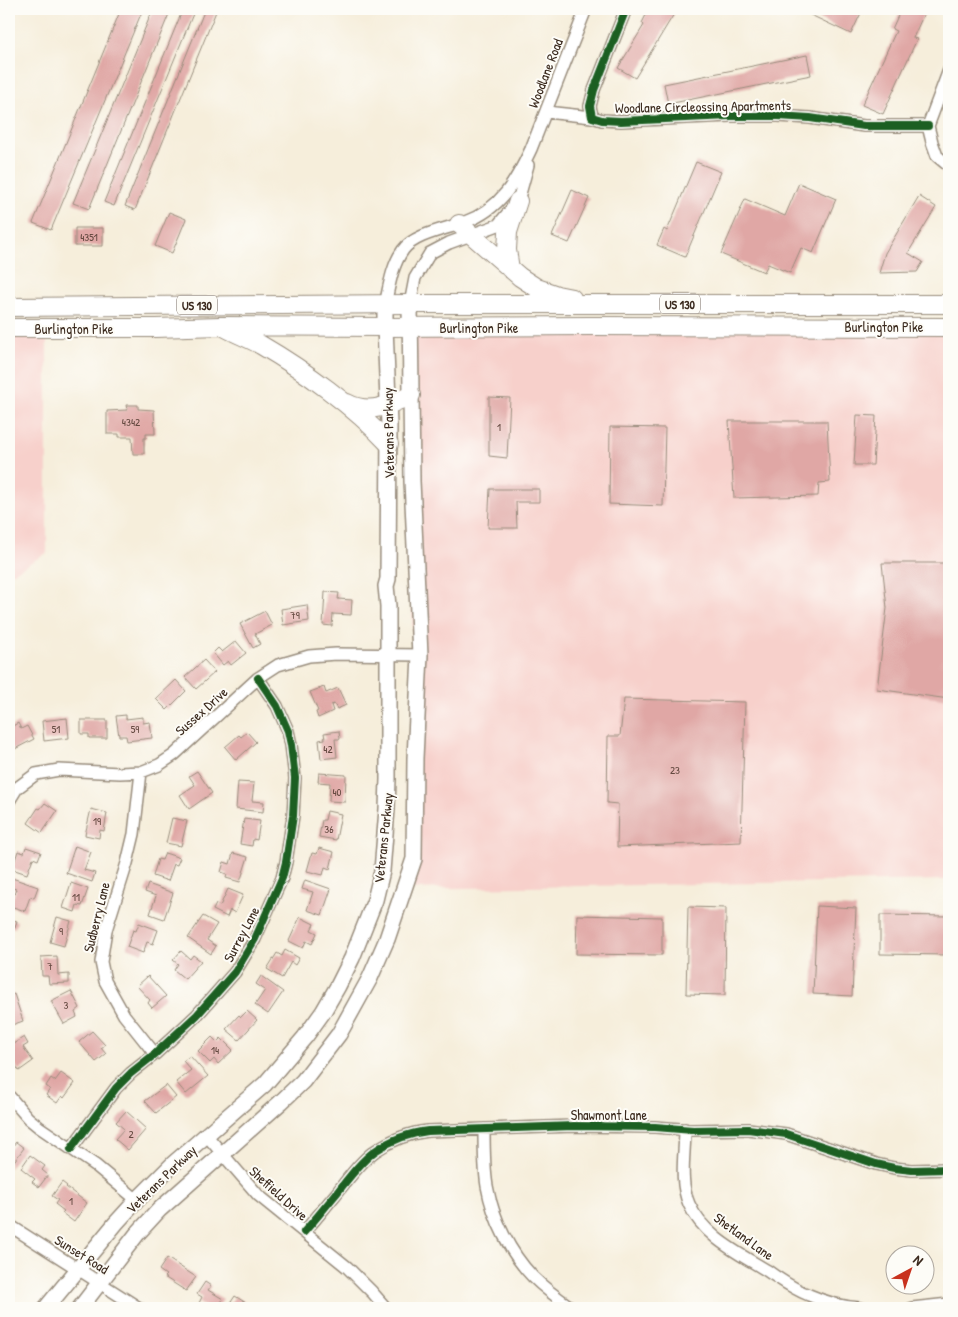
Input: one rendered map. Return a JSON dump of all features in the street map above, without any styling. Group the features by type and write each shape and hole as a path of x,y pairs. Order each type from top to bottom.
{"highway":[{"path":"510,269 507,250 508,232 518,201"},
{"path":"465,230 510,269 537,288 557,295 599,304"},
{"name":"Burlington Pike","path":"9,307 385,304 949,304"},
{"path":"221,326 265,348 284,360 340,400 373,427 389,444"},
{"name":"Burlington Pike","path":"9,328 221,326 949,326"},
{"path":"340,400 359,408 367,409 388,406 411,395"}],"main road":[{"name":"Veterans Parkway","path":"46,1308 136,1200 173,1164 266,1084 305,1038 338,986 352,958 375,900 382,870 387,809 388,606 386,586 388,579 389,444 385,304"},
{"name":"Veterans Parkway","path":"80,1308 137,1234 159,1210 303,1081 339,1034 370,978 387,939 414,859 415,758 420,655 412,481 410,304"}],"street":[{"name":"Woodlane Road","path":"410,304 415,278 430,253 449,244 498,202 512,186 531,148 586,9"},
{"path":"592,117 590,106 594,90 626,9"},
{"path":"949,70 928,126 937,156 949,166"},
{"name":"Woodlane Circleossing Apartments","path":"546,112 621,121 730,116 778,116 810,118 864,126 928,126"},
{"name":"Woodlane Road","path":"385,304 395,266 403,249 416,240 430,233 498,226 518,201 531,148"},
{"name":"Sussex Drive","path":"9,801 17,788 36,774 59,770 120,773 141,772 159,765 174,755 258,678 278,665 309,656 336,654 420,655"},
{"name":"Surrey Lane","path":"71,1149 116,1088 197,1015 235,972 255,939 282,878 293,816 295,778 292,745 280,712 258,678"},
{"name":"Sudberry Lane","path":"141,772 134,834 127,864 106,930 100,962 105,981 124,1015 155,1054"},
{"path":"9,1096 34,1122 95,1165 136,1200"},
{"name":"Shawmont Lane","path":"304,1232 374,1152 386,1144 414,1133 445,1130 615,1126 766,1130 786,1134 876,1164 894,1168 921,1170 949,1169"},
{"path":"484,1129 487,1186 495,1216 502,1232 532,1277 572,1308"},
{"name":"Shetland Lane","path":"685,1129 685,1193 696,1217 705,1227 726,1245 794,1288 823,1301 860,1308"},
{"name":"Sheffield Drive","path":"207,1136 258,1195 353,1273 386,1308"},
{"name":"Sunset Road","path":"9,1225 139,1308"},
{"path":"912,1308 949,1304"}],"shaded area":[{"path":"949,326 949,880 403,889 414,859 410,327"},
{"path":"9,328 47,328 47,553 9,575"}],"building":[{"path":"121,9 143,9 51,230 33,223"},
{"path":"153,9 171,9 89,209 73,203"},
{"path":"183,9 195,9 114,206 104,202"},
{"path":"205,9 217,9 135,210 125,206"},
{"path":"649,9 677,9 635,78 618,68 644,25 642,23"},
{"path":"798,9 852,9 861,13 851,34"},
{"path":"901,9 926,9 913,38 917,39 883,114 862,105 896,31 892,29"},
{"path":"807,55 811,75 668,104 664,84"},
{"path":"696,162 721,172 685,257 657,245 664,229 667,231"},
{"path":"799,183 836,199 813,253 801,248 790,273 768,264 764,272 721,254 745,199 785,216"},
{"path":"572,190 589,198 569,243 552,236"},
{"path":"919,196 936,207 908,253 923,262 917,272 879,273 885,253"},
{"path":"169,212 186,219 172,253 155,246"},
{"path":"75,228 103,228 103,246 75,246"},
{"path":"489,397 510,398 507,458 489,456"},
{"path":"126,405 138,405 138,409 154,410 155,434 146,434 146,438 144,438 144,454 133,454 132,437 119,437 119,434 107,434 107,411 127,410"},
{"path":"857,415 876,416 873,465 854,465"},
{"path":"729,421 827,421 830,482 819,483 818,496 734,498"},
{"path":"610,427 665,428 663,506 609,504"},
{"path":"490,489 539,489 539,502 516,502 517,528 488,528"},
{"path":"882,563 949,563 949,699 877,689 887,608"},
{"path":"325,592 339,593 338,599 352,600 351,615 333,614 332,626 323,625"},
{"path":"307,605 309,621 283,625 281,609"},
{"path":"265,611 272,625 255,634 260,644 253,648 240,624"},
{"path":"236,641 246,653 231,665 228,661 223,665 213,653 218,648 222,652"},
{"path":"204,660 215,672 196,689 185,677"},
{"path":"176,680 186,691 167,710 156,699"},
{"path":"324,687 326,693 338,688 346,705 337,709 334,704 331,705 333,711 318,718 316,712 318,711 310,692"},
{"path":"624,699 745,702 741,842 617,847 618,804 607,803 608,736 620,736"},
{"path":"126,715 126,719 143,717 143,723 150,722 152,738 127,741 126,736 119,736 116,716"},
{"path":"67,718 69,738 44,741 42,721"},
{"path":"81,720 107,720 107,738 89,738 89,734 81,734"},
{"path":"18,723 21,729 27,726 34,739 11,751 9,748 9,728"},
{"path":"339,731 340,739 335,739 337,757 321,759 319,740 325,739 324,733"},
{"path":"247,732 256,742 236,760 225,747 239,735 241,737"},
{"path":"197,771 212,793 189,809 180,795 195,785 189,776"},
{"path":"319,773 346,775 345,802 329,801 330,783 318,782"},
{"path":"238,782 254,783 252,801 264,802 263,812 236,809"},
{"path":"45,803 57,811 42,833 28,823 38,808 40,809"},
{"path":"91,809 107,813 104,831 100,830 99,838 85,835"},
{"path":"327,811 341,814 336,840 319,837 322,820 325,820"},
{"path":"172,818 187,821 181,846 166,843"},
{"path":"244,819 260,821 257,840 253,839 252,846 240,844"},
{"path":"75,846 91,852 84,870 95,873 92,882 66,873"},
{"path":"26,847 41,852 38,860 33,858 27,874 12,869 18,851 24,853"},
{"path":"319,848 334,852 330,869 325,867 323,875 307,871 312,853 317,854"},
{"path":"165,853 180,858 177,865 174,864 168,881 153,876 158,859 162,860"},
{"path":"233,853 248,857 240,882 226,878 227,874 221,872 224,862 230,864"},
{"path":"9,877 38,887 34,898 30,897 25,911 10,906 16,889 9,887"},
{"path":"305,880 331,889 322,915 307,910 313,892 302,889"},
{"path":"71,883 88,889 82,906 77,905 75,912 63,908"},
{"path":"148,884 173,893 164,919 150,914 156,896 145,892"},
{"path":"228,889 243,895 235,913 230,910 227,917 213,910 216,904 220,906"},
{"path":"817,906 856,908 852,996 813,994"},
{"path":"688,907 726,908 725,995 686,994"},
{"path":"577,915 662,917 662,955 576,954"},
{"path":"880,915 949,916 949,955 880,954"},
{"path":"203,916 217,924 207,940 216,946 211,954 188,938"},
{"path":"57,917 71,921 64,946 50,942"},
{"path":"300,917 314,924 311,930 317,933 312,944 306,941 303,948 289,941"},
{"path":"9,919 17,921 15,928 9,926"},
{"path":"139,923 158,930 153,944 147,942 143,953 127,947 133,930 136,931"},
{"path":"285,950 299,958 295,965 291,962 282,978 267,969 277,953 282,956"},
{"path":"181,951 190,959 193,955 201,961 185,979 174,970 178,964 173,960"},
{"path":"57,956 58,975 69,974 69,983 49,984 48,976 42,976 41,957"},
{"path":"148,976 166,996 152,1008 148,1003 150,1000 137,986"},
{"path":"261,976 283,992 268,1014 255,1005 265,990 256,984"},
{"path":"71,991 80,1008 75,1012 77,1017 64,1024 51,1001"},
{"path":"14,994 23,1021 9,1026 9,996"},
{"path":"247,1011 257,1020 239,1040 226,1029 239,1015 241,1017"},
{"path":"92,1031 105,1045 101,1048 106,1054 96,1062 79,1042"},
{"path":"24,1037 28,1044 23,1047 33,1061 19,1071 9,1054 14,1051 10,1046"},
{"path":"212,1037 217,1042 221,1038 233,1050 218,1064 214,1059 210,1063 198,1051"},
{"path":"190,1056 208,1076 186,1094 176,1082 191,1070 183,1061"},
{"path":"61,1073 75,1083 64,1098 62,1096 57,1103 46,1095 50,1089 46,1086 51,1078 55,1081"},
{"path":"166,1085 176,1097 156,1113 145,1101"},
{"path":"126,1111 146,1129 128,1150 115,1139 124,1129 116,1122"},
{"path":"16,1142 24,1148 9,1168 9,1151"},
{"path":"30,1155 45,1166 42,1170 48,1175 39,1187 32,1182 35,1179 21,1168"},
{"path":"62,1182 87,1203 74,1222 62,1213 64,1211 55,1204 58,1200 52,1196"},
{"path":"167,1258 196,1277 186,1291 164,1277 166,1275 159,1270"},
{"path":"205,1282 211,1286 208,1290 223,1299 218,1308 207,1308 199,1303 202,1297 197,1294"},
{"path":"235,1296 254,1308 227,1308"}],"cycle path":[{"path":"626,9 594,90 590,106 592,117 602,120 621,121 730,116 778,116 810,118 864,126 928,126"},
{"path":"71,1149 116,1088 197,1015 235,972 255,939 282,878 293,816 295,778 288,731 277,706 258,678"},
{"path":"304,1232 354,1171 370,1155 394,1140 428,1131 574,1126 655,1127 693,1130 748,1129 786,1134 876,1164 894,1168 912,1170 949,1169"}]}
